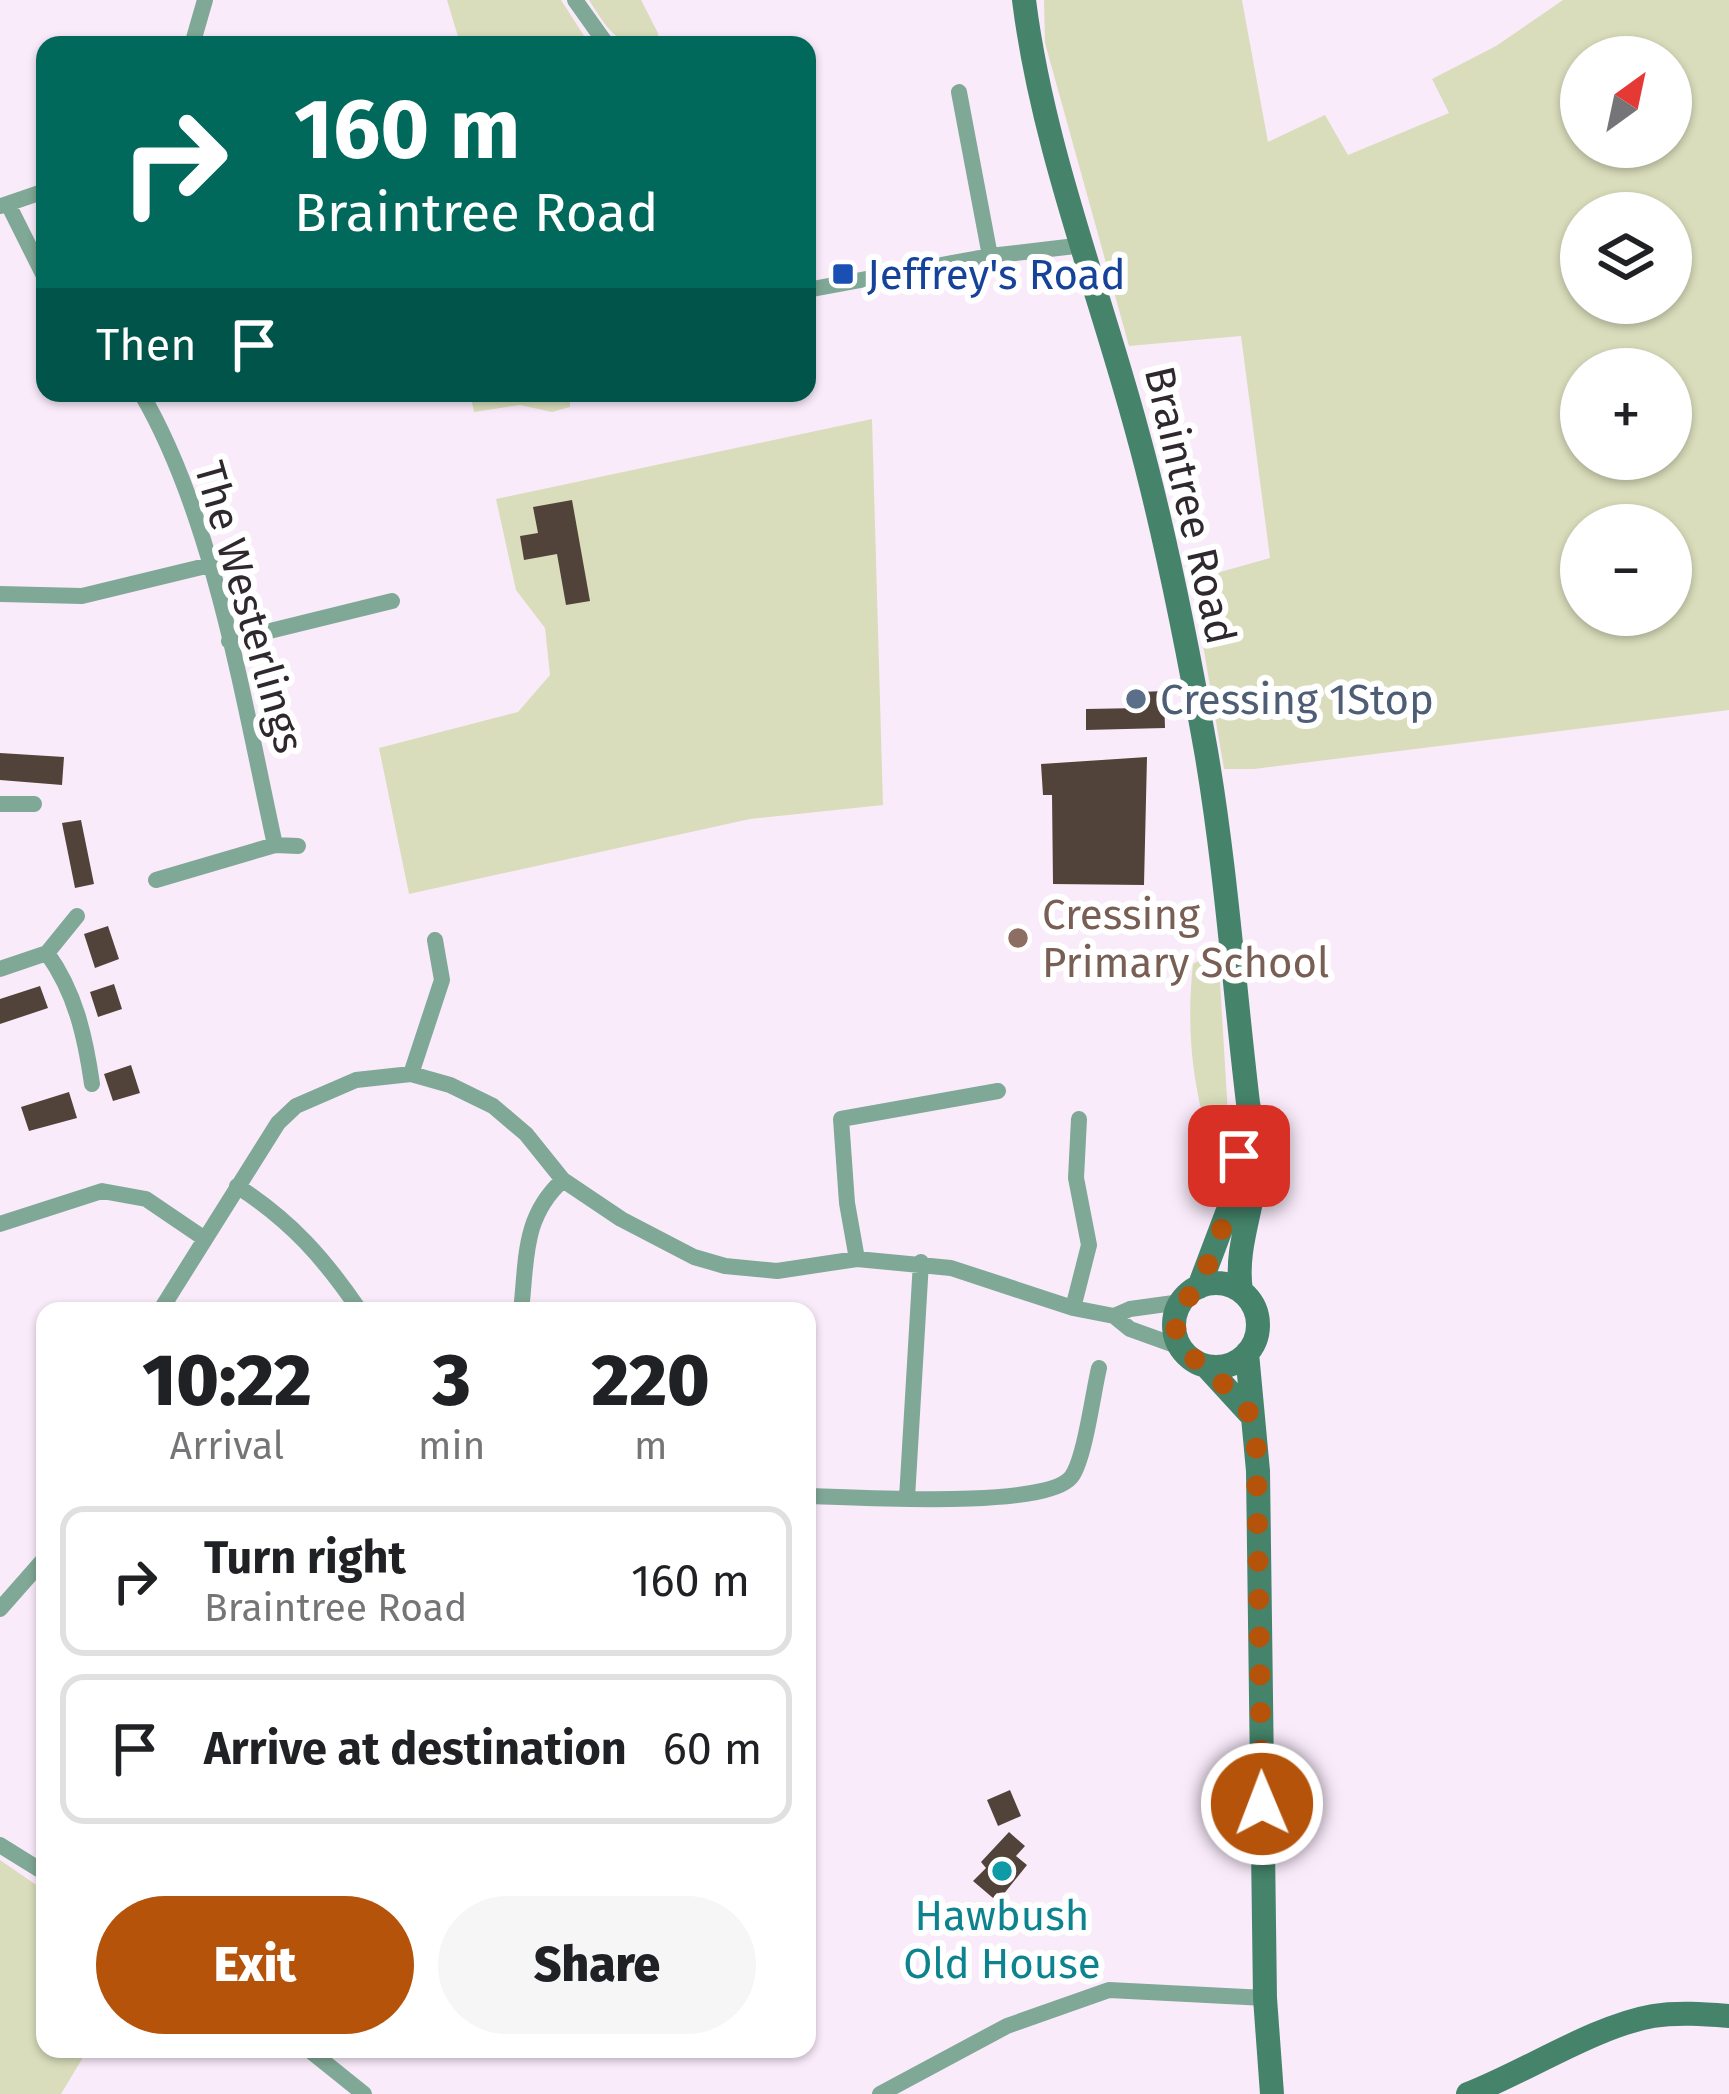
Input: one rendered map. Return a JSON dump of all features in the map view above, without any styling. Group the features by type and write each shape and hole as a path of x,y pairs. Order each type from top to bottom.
{"main road":[{"name":"Braintree Road","path":"1024,0 1033,56 1142,450 1185,642 1223,860 1248,1107 1256,1140 1256,1175 1238,1256 1241,1291"},
{"name":"Braintree Road","path":"1190,1294 1230,1205 1248,1107"},
{"path":"1207,1366 1229,1365 1255,1341 1258,1321 1251,1301 1221,1283 1190,1294 1174,1324 1180,1347 1207,1366 1250,1414 1256,1430 1265,1998 1273,2094"},
{"path":"1247,1353 1250,1414"},
{"path":"1468,2094 1621,2025 1652,2016 1729,2016"}],"street":[{"path":"195,36 205,0"},
{"path":"575,0 601,36"},
{"path":"959,92 990,256"},
{"path":"36,194 4,205 36,262"},
{"path":"816,288 1084,244"},
{"name":"The Westerlings","path":"145,402 173,462 209,565 275,845"},
{"path":"0,594 82,596 209,565"},
{"path":"229,641 392,601"},
{"path":"0,804 34,804"},
{"path":"156,880 275,845 298,845"},
{"path":"0,969 47,952 77,916"},
{"path":"411,1074 442,980 435,940"},
{"path":"47,952 68,983 92,1084"},
{"path":"166,1302 265,1138 296,1106 356,1080 411,1074 450,1085 493,1106 526,1134 563,1180 672,1247 724,1266 777,1271 856,1259 921,1262 1072,1308 1114,1316 1130,1329 1180,1347"},
{"path":"856,1259 841,1119 998,1091"},
{"path":"1072,1308 1089,1245 1076,1178 1079,1119"},
{"path":"522,1302 532,1226 545,1197 563,1180"},
{"path":"237,1186 278,1213 316,1252 353,1302"},
{"path":"0,1224 102,1191 146,1199 205,1239"},
{"path":"907,1498 921,1262"},
{"path":"1114,1316 1190,1294"},
{"path":"816,1496 1013,1495 1062,1486 1076,1466 1099,1368"},
{"path":"0,1610 36,1568"},
{"path":"0,1845 36,1867"},
{"path":"880,2094 1007,2026 1109,1990 1265,1998"},
{"path":"319,2058 364,2094"}],"green space":[{"path":"447,0 561,0 584,36 458,36"},
{"path":"589,0 641,0 658,36 617,36"},
{"path":"1044,0 1242,0 1268,142 1325,115 1348,155 1449,113 1432,79 1496,46 1563,0 1729,0 1729,710 1224,769 1192,580 1270,558 1241,336 1129,346 1045,43"},
{"path":"472,402 570,402 570,407 552,412 520,405 474,412"},
{"path":"872,419 883,805 750,819 409,894 379,748 518,712 550,675 545,628 516,590 496,499"},
{"path":"1204,958 1219,966 1230,1147 1212,1149 1195,1080 1190,1012 1193,964"},
{"path":"0,1860 36,1885 36,2058 83,2058 61,2094 0,2094"}],"building":[{"path":"572,500 590,601 566,605 557,554 524,560 520,536 538,533 533,507"},
{"path":"1164,691 1165,728 1086,730 1086,709 1141,708 1140,692"},
{"path":"0,753 64,757 62,785 0,780"},
{"name":"Cressing Primary School","path":"1147,757 1144,885 1053,884 1052,795 1043,795 1041,764"},
{"path":"81,820 94,884 75,888 62,823"},
{"path":"108,926 119,959 95,968 84,934"},
{"path":"114,984 122,1009 98,1017 90,992"},
{"path":"40,986 48,1008 0,1024 0,999"},
{"path":"131,1065 140,1093 113,1101 104,1074"},
{"path":"69,1092 77,1118 29,1131 21,1107"},
{"path":"1010,1790 1021,1816 998,1826 987,1800"},
{"name":"Hawbush Old House","path":"1009,1832 1025,1846 1016,1856 1027,1865 1002,1896 997,1893 993,1898 973,1881 986,1868 981,1862"}],"place":[{"name":"Jeffrey's Road","path":"843,274"},
{"name":"Cressing 1Stop","path":"1136,699"},
{"name":"Cressing Primary School","path":"1018,938"},
{"name":"Hawbush Old House","path":"1002,1871"}],"route":[{"path":"1239,1156 1217,1242 1199,1286 1177,1309 1174,1332 1185,1354 1207,1366 1250,1414 1256,1430 1262,1804"}]}
